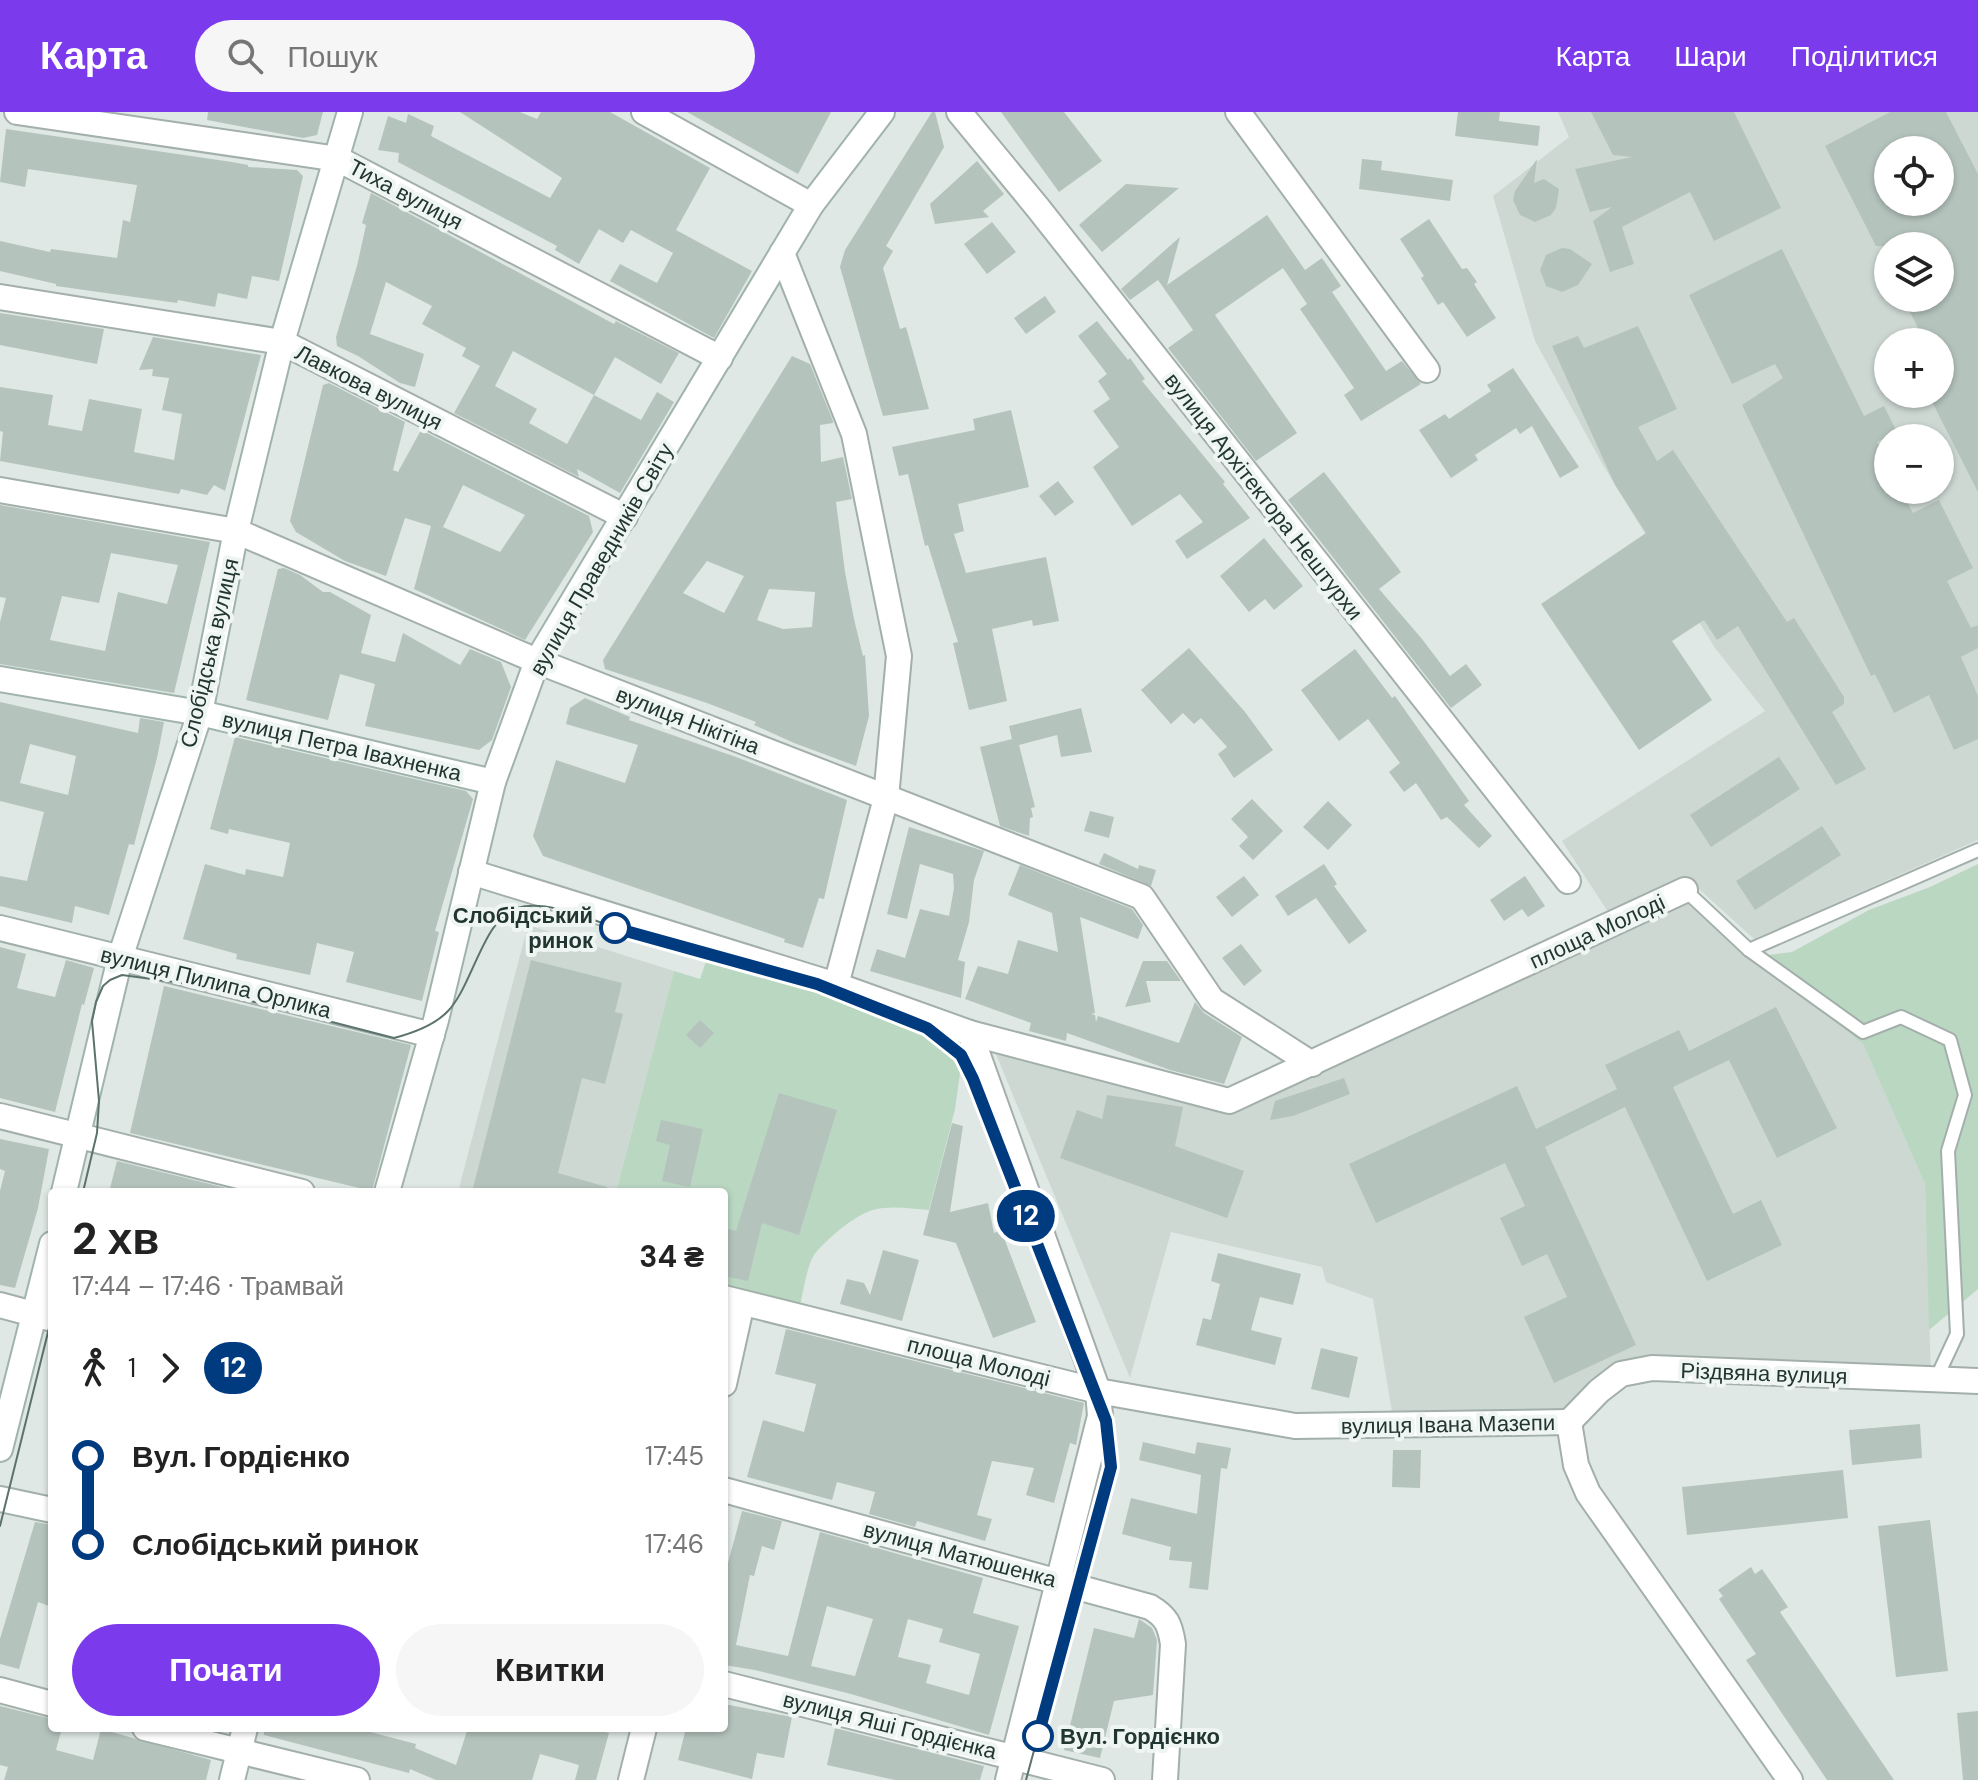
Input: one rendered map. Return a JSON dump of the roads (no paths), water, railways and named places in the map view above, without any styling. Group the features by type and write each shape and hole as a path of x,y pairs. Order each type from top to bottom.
{"street":[{"name":"Тиха вулиця","path":"17,112 338,159 720,358"},
{"name":"Слобідська вулиця","path":"65,1188 120,958 200,713 236,531 282,342 350,112"},
{"path":"644,112 811,205"},
{"name":"вулиця Праведників Світу","path":"388,1188 432,1035 493,782 537,661 811,205 882,112"},
{"name":"вулиця Архітектора Нештурхи","path":"959,112 1568,881"},
{"path":"1238,112 1427,370"},
{"path":"782,253 854,434 899,656 886,798 836,985"},
{"name":"Лавкова вулиця","path":"0,297 282,342 625,517"},
{"name":"вулиця Нікітіна","path":"0,490 236,531 537,661 1142,897 1212,1000 1312,1064"},
{"name":"вулиця Петра Івахненка","path":"0,679 200,713 493,782"},
{"name":"площа Молоді","path":"471,872 836,985 970,1033 1229,1101 1685,890"},
{"name":"вулиця Пилипа Орлика","path":"0,928 432,1035"},
{"path":"970,1033 1098,1391 1100,1416 1011,1768"},
{"path":"0,1116 286,1188"},
{"path":"0,1449 44,1316 48,1280"},
{"path":"728,1347 733,1300"},
{"name":"площа Молоді","path":"733,1300 1098,1391"},
{"path":"0,1305 44,1316"},
{"name":"Різдвяна вулиця","path":"1569,1422 1599,1391 1621,1374 1652,1368 1978,1381"},
{"name":"вулиця Івана Мазепи","path":"1098,1391 1295,1426 1569,1422 1576,1465 1588,1493 1790,1780"},
{"name":"вулиця Матюшенка","path":"728,1491 1060,1581 1150,1607 1163,1615 1170,1624 1173,1644 1165,1780"},
{"path":"0,1499 48,1509"},
{"name":"вулиця Яші Гордієнка","path":"728,1685 1011,1768 1102,1780"},
{"path":"0,1690 48,1703"},
{"path":"160,1732 357,1780"},
{"path":"232,1780 244,1732"},
{"path":"631,1780 643,1732"}],"lane":[{"path":"1749,950 1978,850"},
{"name":"площа Молоді","path":"1685,890 1749,950 1863,1032 1901,1017 1950,1040 1965,1095 1948,1151 1957,1334 1936,1379"}],"tram line":[{"path":"84,1188 97,1133 99,1101 92,1021 103,986 122,975 181,983 394,1038 423,1028 448,1011 457,1000 495,925 505,915 517,908 544,906 816,984 889,1011 933,1032 953,1049 973,1079 1106,1421 1111,1467 1026,1780"},
{"name":"12","path":"615,928 817,984 927,1028 961,1055 1106,1421 1111,1467 1038,1736"},
{"path":"0,1526 48,1332"}],"place":[{"name":"Слобідський ринок","path":"615,928"},
{"name":"Вул. Гордієнко","path":"1038,1736"}]}
